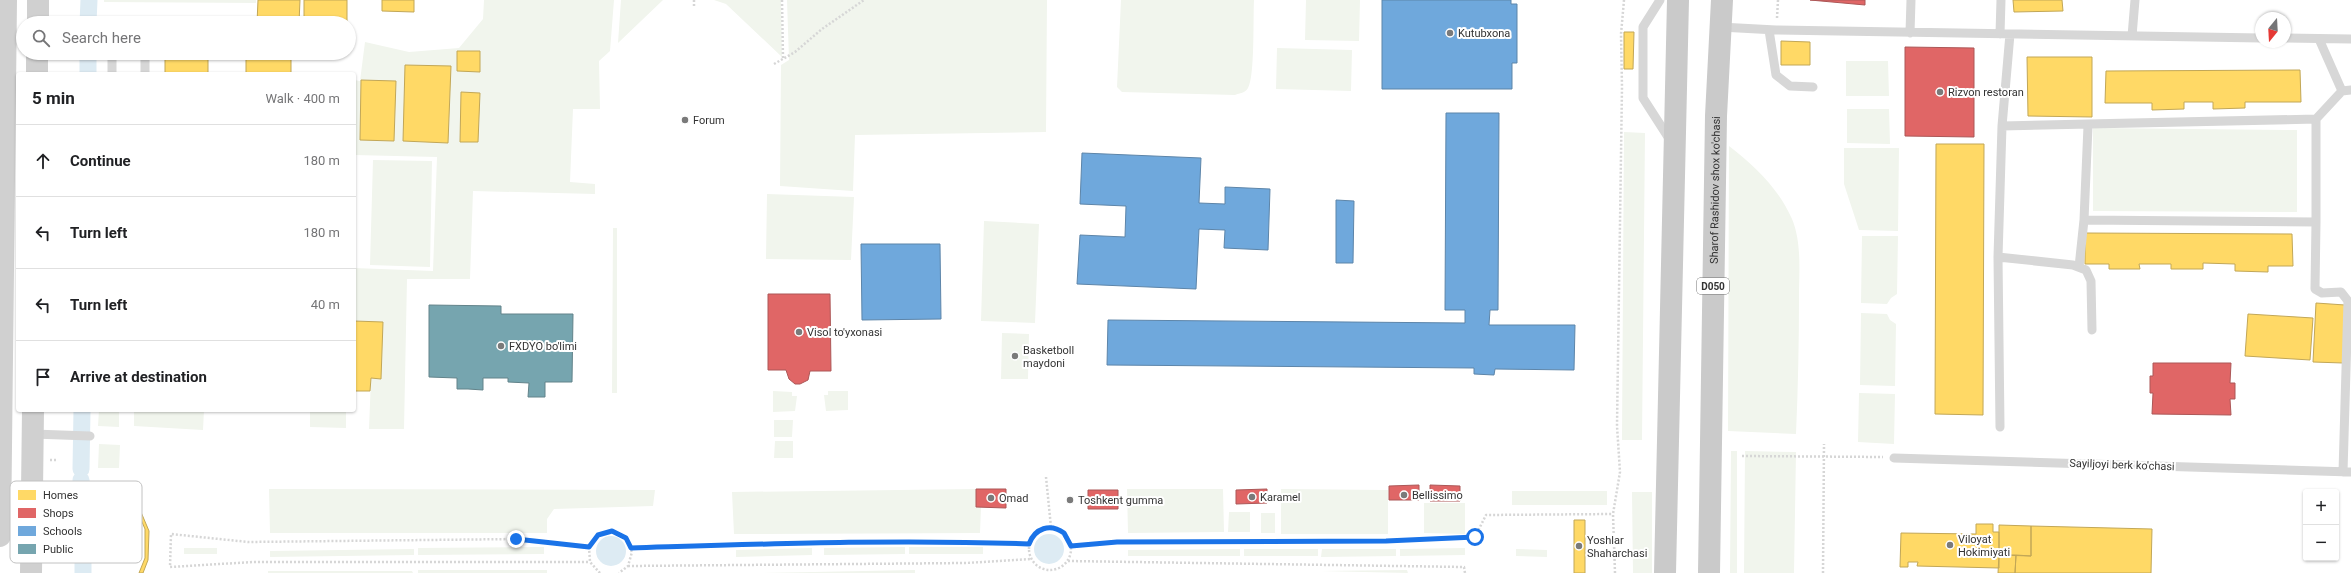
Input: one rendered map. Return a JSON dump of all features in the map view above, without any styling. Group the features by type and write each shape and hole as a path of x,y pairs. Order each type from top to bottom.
{"main road":[{"path":"0,536 6,0"},
{"path":"38,0 38,16"},
{"path":"1665,573 1678,0"},
{"name":"Sharof Rashidov shox ko'chasi","path":"1709,573 1716,116 1722,0"},
{"path":"37,60 37,72"},
{"path":"32,481 34,412"},
{"path":"31,563 31,573"}],"lane":[{"path":"1660,0 1643,28 1643,98 1674,146"},
{"path":"1910,32 1911,0"},
{"path":"2000,34 2001,0"},
{"path":"2132,36 2135,0"},
{"path":"1720,27 1772,30 2255,38"},
{"path":"1772,30 1776,75 1790,86 1813,87"},
{"path":"2000,427 1998,257 2002,126 2010,34"},
{"path":"2291,38 2351,39"},
{"path":"2002,126 2088,126 2316,119 2346,90 2319,39"},
{"path":"112,60 112,72"},
{"path":"145,60 145,72"},
{"path":"2316,119 2315,289 2322,293 2341,292 2348,301 2347,472"},
{"path":"2079,267 2084,220 2088,126"},
{"path":"2084,220 2316,222"},
{"path":"1998,257 2073,265 2086,270 2091,281 2092,330"},
{"path":"33,434 90,436"},
{"name":"Sayiljoyi berk ko'chasi","path":"1894,458 2347,472"}],"path":[{"path":"694,0 694,8"},
{"path":"782,0 783,59"},
{"path":"774,64 864,0"},
{"path":"1615,573 1613,514 1620,472 1617,411 1621,62 1624,0"},
{"path":"1772,30 1778,0"},
{"path":"1823,573 1824,444"},
{"path":"1742,456 1894,458"},
{"path":"1046,477 1051,527"},
{"path":"1071,546 1117,542 1386,541 1475,537 1486,515 1613,514"},
{"path":"1051,527 1064,533 1071,546 1068,561 1063,566 1049,572 1035,565 1030,559 1029,544 1037,532 1051,527"},
{"path":"600,573 590,562 589,547 598,535 612,531 626,538 631,548 631,559 628,566 619,573"},
{"path":"589,547 516,539 248,542 171,534 170,567 253,562 590,562"},
{"path":"631,548 845,542 951,541 1029,544"},
{"path":"628,566 966,562 1030,559"},
{"path":"1068,561 1464,568 1465,573"}],"shaded area":[{"path":"104,0 256,0 256,3 104,2"},
{"path":"484,0 614,0 610,51 599,61 600,109 573,109 570,182 595,184 595,194 473,191 470,279 407,279 404,429 369,429 371,378 380,379 356,325 356,268 433,271 437,157 356,155 356,80 360,81 365,42 409,52 459,48 483,19"},
{"path":"621,0 663,0 618,43"},
{"path":"714,0 781,0 782,57 726,4"},
{"path":"787,0 1047,0 1046,132 855,135 853,191 780,186 781,65 789,60"},
{"path":"1121,0 1254,0 1252,72 1247,90 1235,95 1122,92 1117,87"},
{"path":"1306,0 1360,0 1359,41 1305,40"},
{"path":"1277,48 1352,50 1351,91 1276,89"},
{"path":"1846,61 1888,61 1889,96 1846,96"},
{"path":"1847,109 1889,109 1890,144 1847,143"},
{"path":"2093,128 2297,130 2297,212 2093,211"},
{"path":"1624,132 1645,133 1642,440 1622,440"},
{"path":"1729,146 1748,161 1765,178 1787,208 1795,228 1799,248 1796,434 1728,431"},
{"path":"1844,148 1899,148 1898,231 1859,230 1844,184"},
{"path":"373,160 432,161 430,267 370,265"},
{"path":"767,194 854,197 851,260 766,259"},
{"path":"984,221 1039,224 1035,323 981,321"},
{"path":"613,228 617,228 617,393 612,393"},
{"path":"1862,236 1898,236 1897,294 1891,298 1887,304 1861,303"},
{"path":"1861,313 1887,314 1890,320 1896,324 1895,386 1860,385"},
{"name":"Basketboll maydoni","path":"1002,333 1029,334 1028,379 1001,379"},
{"path":"773,391 792,392 792,396 797,396 795,411 773,412"},
{"path":"828,391 848,391 848,410 826,411 824,395 828,395"},
{"path":"1859,393 1895,394 1894,444 1858,442"},
{"path":"99,412 119,412 119,427 98,426"},
{"path":"134,412 204,412 203,430 134,426"},
{"path":"310,412 346,412 346,428 310,427"},
{"path":"774,420 793,420 792,437 774,437"},
{"path":"775,441 793,441 793,458 774,458"},
{"path":"99,444 120,445 119,468 98,468"},
{"path":"1731,451 1737,451 1737,573 1730,573"},
{"path":"1745,451 1796,452 1794,573 1744,573"},
{"path":"269,489 655,490 653,506 554,509 547,519 547,533 270,533"},
{"path":"976,489 976,507 981,507 980,533 734,534 732,492"},
{"path":"1127,489 1223,489 1224,532 1128,533"},
{"path":"1281,489 1388,490 1388,534 1281,534"},
{"path":"1512,491 1607,491 1607,505 1512,505"},
{"path":"1632,492 1652,492 1652,573 1633,573"},
{"path":"1424,503 1465,503 1465,534 1424,533"},
{"path":"1229,512 1250,512 1250,532 1228,532"},
{"path":"1261,513 1275,513 1275,533 1261,533"},
{"path":"1049,534 1055,535 1063,543 1063,555 1055,563 1049,564 1043,563 1035,555 1034,549 1035,543 1043,535"},
{"path":"611,536 617,537 625,545 625,557 617,565 611,566 605,565 597,557 596,551 597,545 605,537"},
{"path":"544,547 544,554 418,555 418,548"},
{"path":"905,547 905,554 824,555 824,548"},
{"path":"909,547 983,547 983,554 909,554"},
{"path":"184,548 217,548 217,554 184,554"},
{"path":"812,548 812,555 736,557 736,550"},
{"path":"1465,548 1465,555 1400,556 1400,549"},
{"path":"414,549 414,555 270,557 270,551"},
{"path":"1240,549 1240,556 1128,556 1128,550"},
{"path":"1244,549 1318,549 1318,556 1244,556"},
{"path":"1322,549 1396,549 1396,556 1321,557"},
{"path":"1516,549 1547,550 1547,557 1516,556"},
{"path":"418,570 547,570 547,573 418,573"},
{"path":"915,570 915,573 760,573"},
{"path":"1407,570 1408,573 1320,571"},
{"path":"268,571 412,571 413,573 268,573"}],"building: Homes":[{"path":"258,0 300,0 299,16 257,16"},
{"path":"304,0 347,0 347,16 304,16"},
{"path":"382,0 414,0 414,12 382,11"},
{"path":"2013,0 2062,0 2063,11 2014,12"},
{"path":"1624,32 1634,32 1633,69 1624,69"},
{"path":"1781,41 1810,42 1810,65 1781,65"},
{"path":"457,51 480,51 480,72 457,71"},
{"path":"2027,57 2092,57 2092,117 2028,116"},
{"path":"165,60 208,60 208,72 165,72"},
{"path":"246,60 291,60 291,72 246,72"},
{"path":"405,65 451,66 448,143 403,141"},
{"path":"2300,70 2301,102 2245,102 2245,108 2213,109 2213,102 2184,102 2184,109 2152,110 2152,103 2105,103 2106,71"},
{"path":"361,80 396,81 394,141 360,140"},
{"path":"461,92 480,93 478,142 460,142"},
{"path":"1936,144 1984,144 1983,415 1935,414"},
{"path":"2085,233 2292,234 2293,266 2268,266 2268,272 2235,271 2235,264 2203,263 2203,269 2171,269 2171,264 2139,264 2140,269 2109,269 2109,264 2085,264"},
{"path":"2316,303 2345,305 2343,363 2313,362"},
{"path":"2248,314 2313,318 2310,360 2245,356"},
{"path":"356,321 383,322 381,379 371,378 370,391 356,391"},
{"path":"142,514 149,531 148,560 143,573 139,573 145,558 145,529 142,522"},
{"name":"Yoshlar Shaharchasi","path":"1574,520 1585,520 1585,573 1574,573"},
{"name":"Viloyat Hokimiyati","path":"1976,524 1993,524 1993,532 1999,532 1999,568 1917,566 1918,562 1908,562 1908,567 1900,567 1901,533 1976,534"},
{"path":"1999,525 2031,526 2031,556 1999,555"},
{"path":"2031,526 2152,529 2151,573 2015,573 2016,555 2031,556"},
{"path":"1999,555 2016,555 2015,573 1998,573"}],"building: Shops":[{"path":"1810,0 1865,0 1865,5"},
{"name":"Rizvon restoran","path":"1905,47 1974,48 1974,137 1905,136"},
{"name":"Visol to'yxonasi","path":"768,294 830,294 831,371 810,371 808,380 800,384 795,384 789,379 786,370 768,370"},
{"path":"2153,363 2231,363 2230,383 2235,383 2235,399 2230,399 2231,415 2152,414 2153,393 2150,393 2150,376 2153,376"},
{"name":"Bellissimo","path":"1419,485 1419,500 1389,500 1389,486"},
{"path":"1430,485 1460,486 1460,501 1430,501"},
{"name":"Omad","path":"976,489 1006,489 1006,508 976,507"},
{"name":"Karamel","path":"1267,489 1267,503 1236,504 1236,490"},
{"path":"1088,490 1118,490 1118,509 1088,509"}],"building: Schools":[{"name":"Kutubxona","path":"1382,0 1511,0 1511,4 1517,4 1517,63 1512,63 1512,89 1382,89"},
{"path":"1446,113 1499,113 1498,310 1490,310 1489,325 1575,325 1574,370 1495,369 1494,375 1474,374 1474,368 1107,365 1108,320 1465,323 1465,310 1445,310"},
{"path":"1082,153 1201,158 1199,203 1225,204 1225,187 1270,189 1268,250 1224,248 1225,230 1199,229 1196,289 1077,284 1080,235 1125,237 1126,206 1080,204"},
{"path":"1336,200 1354,201 1353,263 1336,263"},
{"path":"861,244 940,244 941,319 862,320"}],"building: Public":[{"name":"FXDYO bo'limi","path":"429,305 501,306 501,314 573,314 572,382 545,382 545,397 528,397 529,383 508,382 508,378 483,378 483,390 457,389 457,378 429,377"}],"waterway":[{"path":"88,16 89,0"},
{"path":"88,60 88,72"},
{"path":"81,469 82,412"},
{"path":"83,563 83,573"}],"place":[{"name":"Kutubxona","path":"1450,33"},
{"name":"Rizvon restoran","path":"1940,92"},
{"name":"Forum","path":"685,120"},
{"name":"Visol to'yxonasi","path":"799,332"},
{"name":"FXDYO bo'limi","path":"501,346"},
{"name":"Basketboll maydoni","path":"1015,356"},
{"name":"Bellissimo","path":"1404,495"},
{"name":"Karamel","path":"1252,497"},
{"name":"Omad","path":"991,498"},
{"name":"Toshkent gumma","path":"1070,500"},
{"name":"Viloyat Hokimiyati","path":"1950,545"},
{"name":"Yoshlar Shaharchasi","path":"1579,546"}],"route":[{"path":"516,539 589,547 592,540 598,535 612,531 620,533 626,538 631,548 838,542 951,541 1029,544 1032,537 1037,532 1043,528 1051,527 1064,533 1069,539 1071,546 1117,542 1386,541 1475,537"}]}
